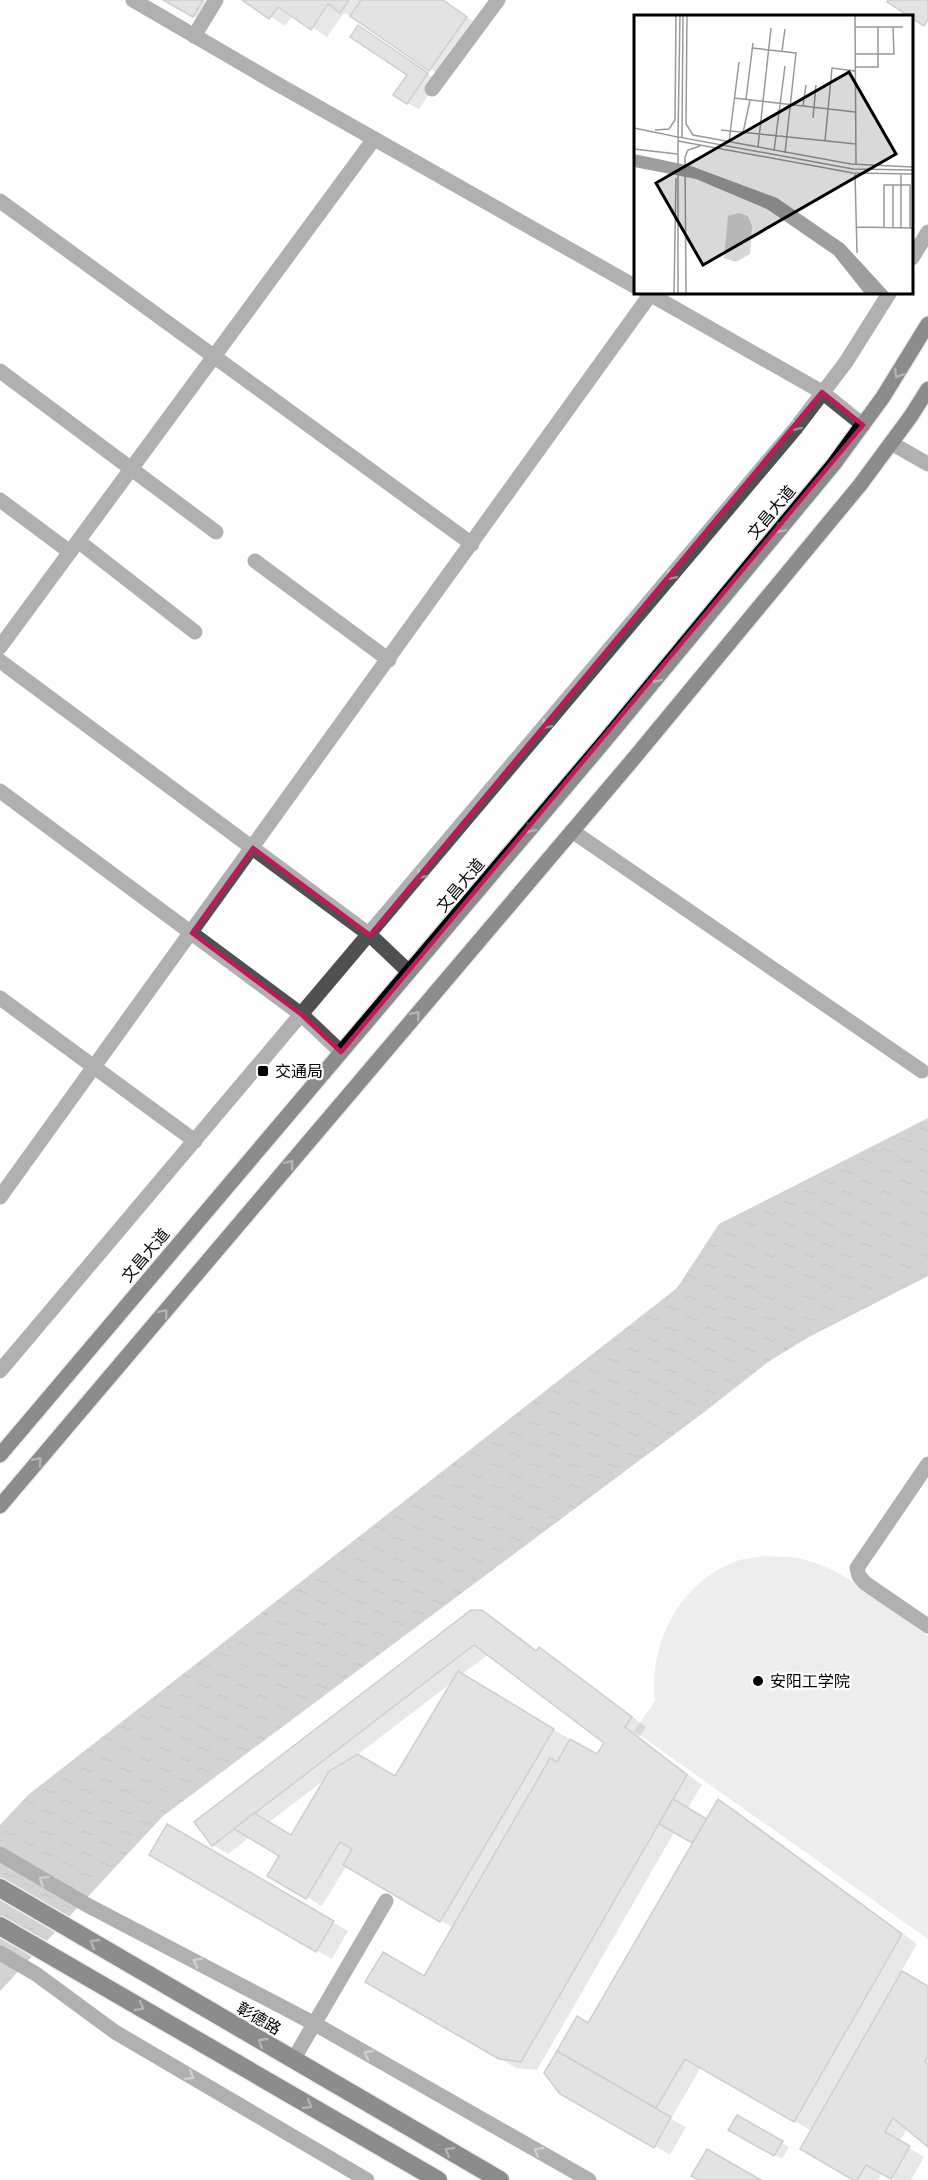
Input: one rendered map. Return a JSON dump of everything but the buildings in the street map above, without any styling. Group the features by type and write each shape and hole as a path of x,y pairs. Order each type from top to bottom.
{"highway":[{"name":"彰德路","path":"0,1888 500,2180"},
{"path":"0,1926 438,2180"}],"main road":[{"name":"文昌大道","path":"0,1455 612,733 834,464 883,398 928,324"},
{"path":"0,1506 572,831 860,485 928,389"}],"street":[{"path":"133,0 634,286"},
{"path":"194,36 216,0"},
{"path":"432,89 495,1"},
{"path":"0,647 374,139"},
{"path":"0,201 472,544"},
{"path":"913,256 928,232"},
{"path":"0,1197 389,660 648,294 822,392 863,425"},
{"path":"3,1362 370,935 795,429 846,362 889,294"},
{"path":"0,371 216,532"},
{"path":"891,443 928,464"},
{"path":"0,500 74,547 195,632"},
{"path":"255,561 389,660"},
{"path":"0,661 370,935 409,972"},
{"path":"0,790 302,1015 341,1052"},
{"path":"572,831 922,1071"},
{"path":"0,998 195,1141"},
{"path":"928,1464 857,1568 866,1583 928,1626"},
{"path":"0,1854 87,1905 315,2024 589,2180"},
{"path":"293,2060 386,1901"},
{"path":"0,1953 36,1974 115,2032 367,2180"}],"highlighted area":[{"path":"822,392 863,425 341,1052 302,1015 192,933 253,848 370,935"}],"shaded area":[{"path":"765,1556 798,1558 834,1571 868,1592 928,1636 928,1939 634,1731 655,1701 654,1679 657,1658 671,1618 683,1601 697,1585 714,1572 738,1561"}],"water":[{"path":"928,1118 928,1276 807,1338 768,1362 163,1816 0,1991 0,1825 28,1795 677,1288 719,1224"}],"place":[{"name":"交通局","path":"263,1071"},
{"name":"安阳工学院","path":"758,1681"}]}
